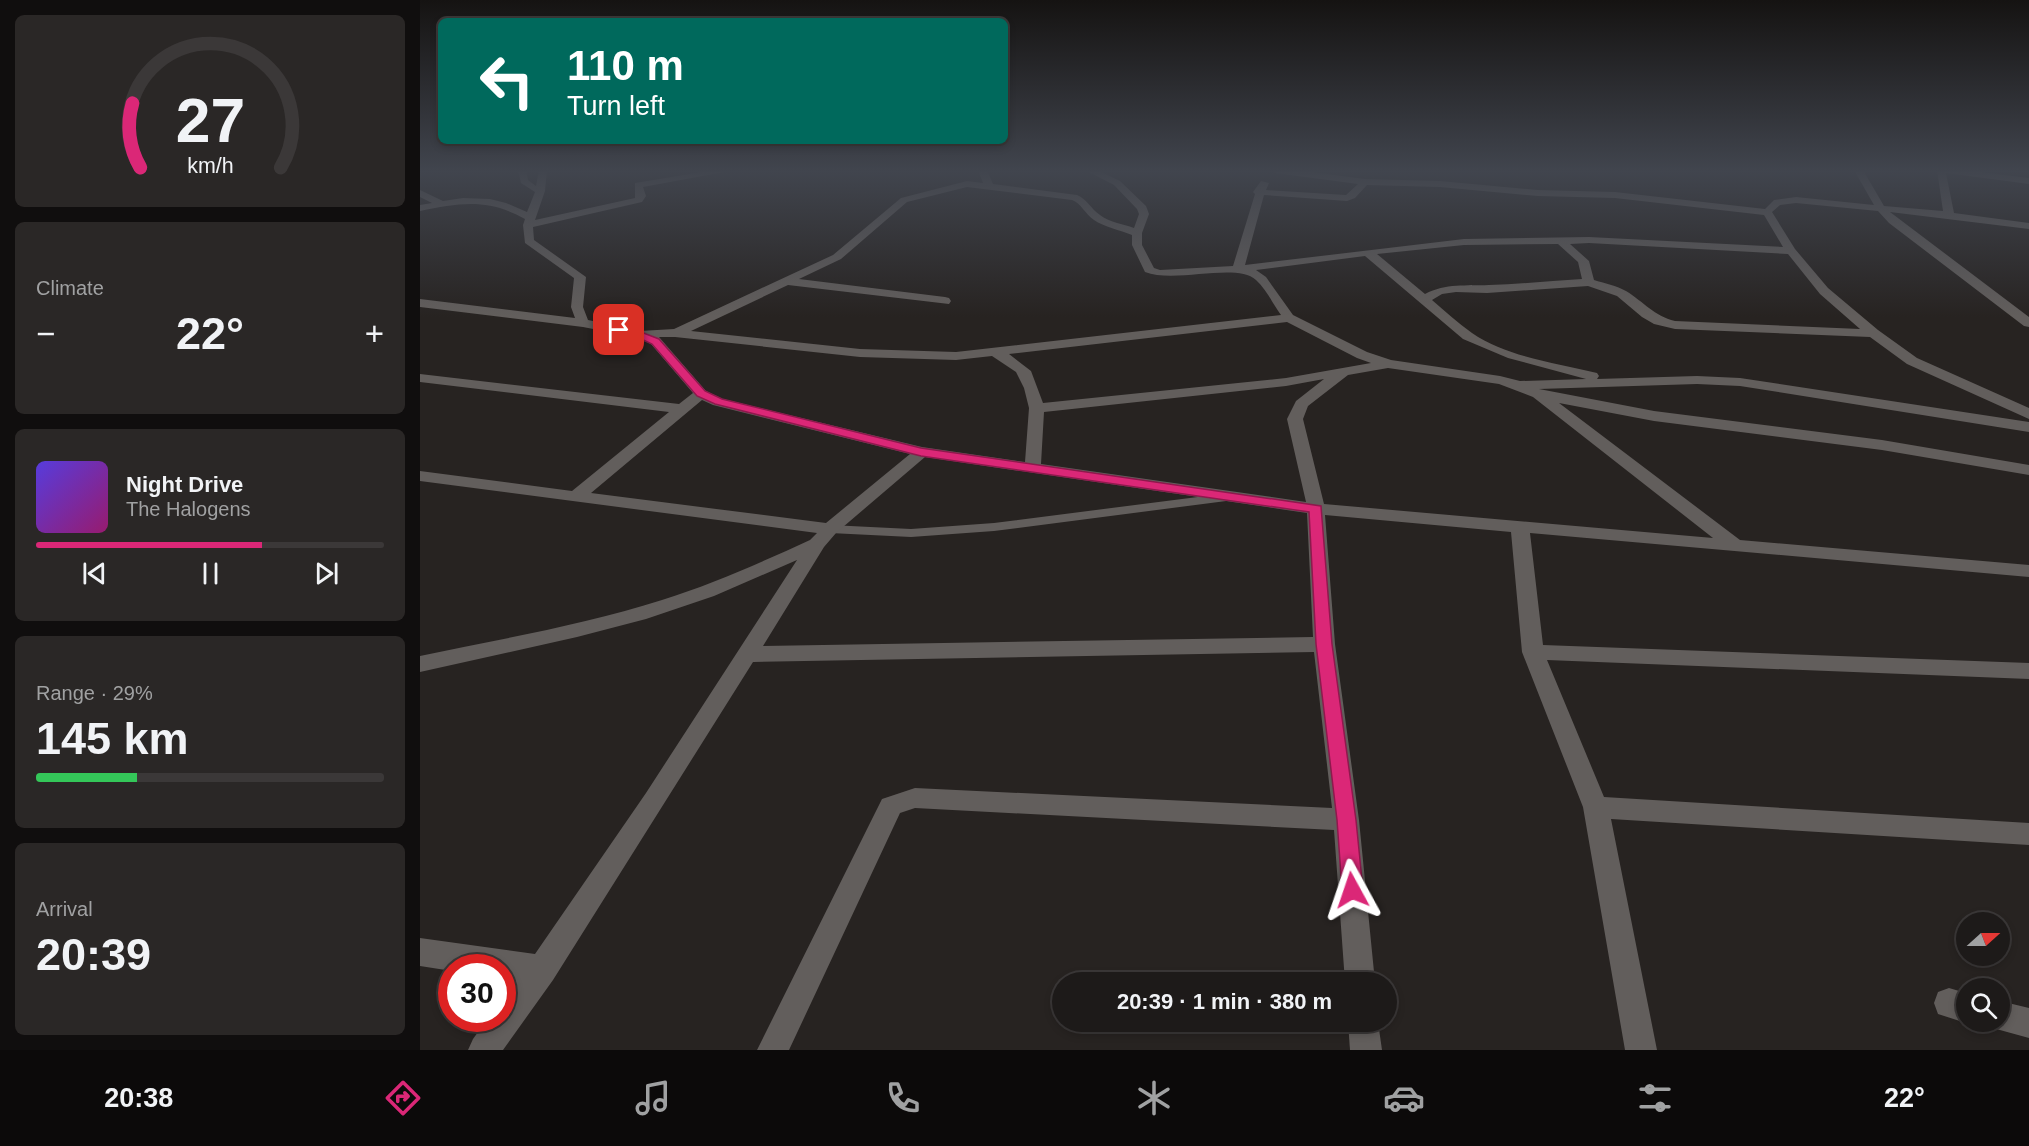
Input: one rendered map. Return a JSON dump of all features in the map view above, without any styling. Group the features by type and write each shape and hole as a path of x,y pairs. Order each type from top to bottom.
{"street":[{"path":"540,219 529,221 529,241 580,277 577,307 583,323"},
{"path":"675,333 837,257 882,219"},
{"path":"1099,219 1137,232"},
{"path":"1142,219 1137,232 1137,245 1149,270 1174,274 1201,270 1238,269 1464,242 1560,240 1791,251"},
{"path":"1238,269 1253,219"},
{"path":"1771,219 1791,251 1824,291 1873,333 1912,361 2029,414"},
{"path":"1891,219 2026,318"},
{"path":"1978,219 2029,226"},
{"path":"1560,240 1582,261 1589,282"},
{"path":"1367,252 1468,336 1487,347 1513,356 1617,382"},
{"path":"1238,269 1254,273 1262,279 1289,318 1362,355 1389,364 1500,380 1519,385 1538,394 1733,544"},
{"path":"786,281 945,301"},
{"path":"1424,299 1439,291 1456,288 1487,289 1589,282 1621,293 1646,314 1659,321 1675,325 1873,333"},
{"path":"420,303 583,323 638,334 656,341 701,394 718,402 921,452 1316,509 2029,571"},
{"path":"638,334 675,333 860,353 956,356 1289,318"},
{"path":"997,353 1018,363 1029,377 1037,408 1033,467"},
{"path":"1037,408 1286,382 1389,364"},
{"path":"1342,373 1301,404 1295,419 1316,509 1324,644 1346,820 1359,972"},
{"path":"420,378 680,409"},
{"path":"1519,385 1697,380 1740,382 2029,427"},
{"path":"575,497 701,394"},
{"path":"1538,394 1654,416 1882,445 2029,470"},
{"path":"420,664 579,631 670,605 758,571 824,537 921,452"},
{"path":"420,476 575,497 824,537"},
{"path":"1520,526 1533,652 1596,807 1641,1050"},
{"path":"484,1050 543,970 824,537"},
{"path":"749,654 1324,644"},
{"path":"1533,652 2029,671"},
{"path":"773,1050 891,806 915,798 1346,820"},
{"path":"1596,807 2029,834"},
{"path":"420,952 543,970"},
{"path":"2010,1018 2029,1023"},
{"path":"1365,1032 1366,1050"}],"lane":[{"path":"824,537 994,527 1231,496"}],"route":[{"path":"619,330 656,341 701,394 718,402 921,452 1316,509 1324,644 1346,820 1352,890"}]}
